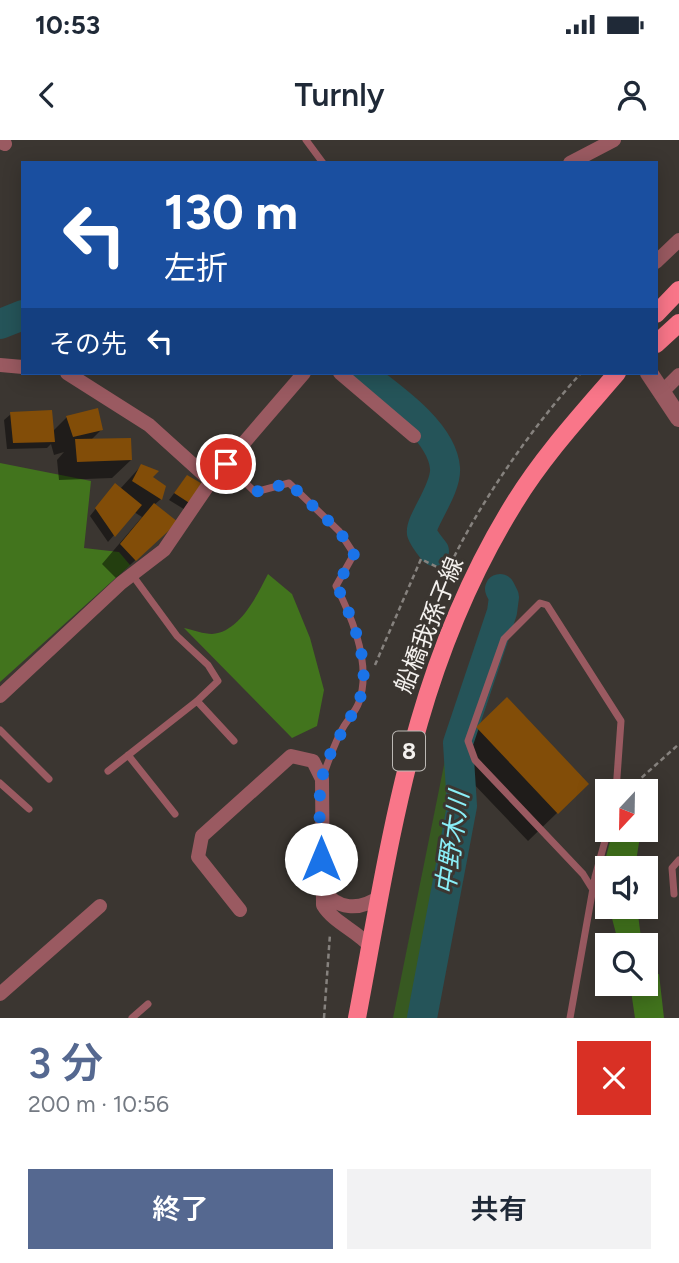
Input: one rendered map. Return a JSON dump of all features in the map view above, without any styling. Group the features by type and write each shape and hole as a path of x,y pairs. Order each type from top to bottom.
{"main road":[{"path":"658,312 679,290"},
{"path":"658,342 679,323"},
{"name":"船橋我孫子線","path":"357,1018 410,748 429,682 458,607 515,501 544,459 615,375"}],"street":[{"path":"574,161 614,140"},
{"path":"658,260 679,240"},
{"path":"0,365 21,367"},
{"path":"70,375 149,425 211,481"},
{"path":"0,696 121,583 164,550 211,481 302,375"},
{"path":"342,375 414,436"},
{"path":"650,375 679,418"},
{"path":"662,392 679,375"},
{"path":"240,910 198,857 202,836 291,756 313,761 322,779 323,905 330,917 358,932 371,947"},
{"path":"321,886 330,900 341,906 368,905 381,896"},
{"path":"0,994 100,906"}],"lane":[{"path":"306,140 322,161"},
{"path":"226,464 255,492 289,483 339,531 354,554 337,586 349,612 361,655 359,703 342,728 322,779"},
{"path":"108,771 198,701 218,681 208,665 177,636 133,576"},
{"path":"593,890 583,874 475,760 468,741 504,639 540,603 547,605 621,721 617,779"},
{"path":"198,701 234,741"},
{"path":"0,730 49,779"},
{"path":"128,755 175,814"},
{"path":"0,783 29,809"},
{"path":"570,1018 593,890 605,842"},
{"path":"674,894 671,868 679,860"},
{"path":"132,1018 148,1004"}],"path":[{"path":"362,681 368,681 421,559 447,572 456,551 525,443 579,375"},
{"path":"640,779 679,744"},
{"path":"324,1018 330,917"}],"green space":[{"path":"0,463 91,481 84,548 119,552 130,565 0,682"},
{"path":"268,574 292,594 310,638 324,690 317,726 292,738 184,628 212,634 231,627 246,611"},
{"path":"447,750 453,790 410,1018 393,1018"},
{"path":"610,842 639,842 637,856 606,856"},
{"path":"612,919 639,919 640,933 616,933"},
{"path":"659,974 664,1018 635,1018 632,996 658,996"}],"building":[{"path":"98,408 103,430 73,437 66,416"},
{"path":"52,410 55,442 13,443 10,412"},
{"path":"131,438 132,460 77,462 75,439"},
{"path":"141,464 159,471 153,477 166,486 162,500 132,481"},
{"path":"187,475 206,486 194,506 174,493"},
{"path":"115,483 142,505 115,537 95,508"},
{"path":"154,503 178,522 136,561 120,544"},
{"path":"507,697 589,784 558,814 476,727"}],"waterway":[{"name":"中野木川","path":"0,324 21,316"},
{"name":"中野木川","path":"363,375 412,414 442,454 445,468 442,486 422,528 423,535 434,551"},
{"name":"中野木川","path":"422,1018 462,806 458,743 502,612 504,597 500,589"}],"route":[{"path":"226,464 255,492 289,483 339,531 354,554 337,586 349,612 361,655 362,681 359,703 342,728 322,779 321,859"}]}
